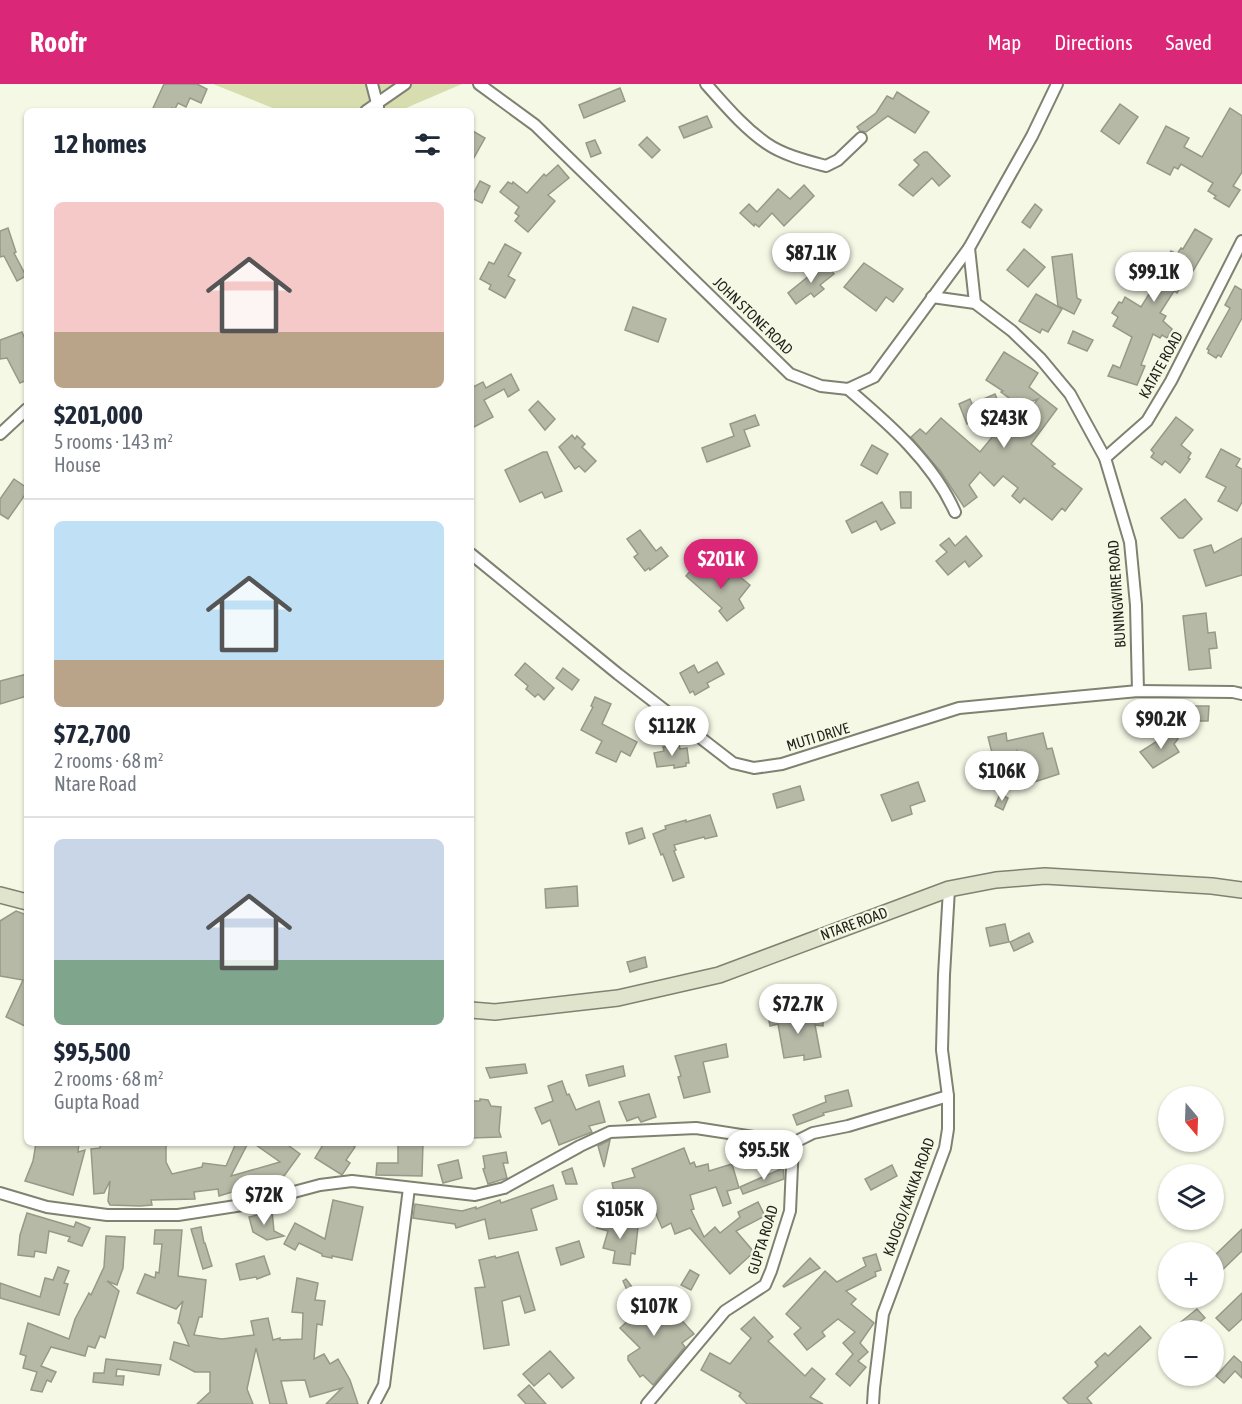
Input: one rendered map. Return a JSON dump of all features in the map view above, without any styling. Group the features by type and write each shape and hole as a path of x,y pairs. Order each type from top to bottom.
{"main road":[{"name":"NTARE ROAD","path":"474,1010 495,1012 618,999 718,975 948,890 996,880 1045,876 1212,886 1242,890"},
{"path":"0,895 24,901"}],"street":[{"path":"372,84 378,107 405,84"},
{"name":"JOHN STONE ROAD","path":"479,84 535,125 790,374 821,386 848,389"},
{"path":"706,84 738,119 767,144 803,160 826,166 838,160 861,138"},
{"path":"955,512 945,490 903,440 848,389 874,377 969,248 1032,136 1057,84"},
{"name":"KATATE ROAD","path":"1105,458 1147,420 1171,381 1242,241"},
{"path":"969,248 975,303"},
{"name":"BUNINGWIRE ROAD","path":"932,297 975,303 1012,331 1040,358 1070,394 1105,458 1131,542 1136,605 1138,691"},
{"path":"0,434 24,412"},
{"name":"MUTI DRIVE","path":"474,556 618,674 733,763 754,768 782,764 959,708 1138,691 1238,693"},
{"path":"1238,693 1242,704"},
{"name":"KAJOGO/KAKIKA ROAD","path":"873,1404 883,1314 945,1148 948,1129 948,1096 942,1050 948,890"},
{"path":"0,1193 47,1207 97,1214 178,1215 249,1204 320,1185 352,1181 475,1195 504,1188 610,1132 696,1128 793,1143 813,1132 848,1126 948,1096"},
{"name":"GUPTA ROAD","path":"647,1404 725,1311 765,1286 790,1211 793,1143"},
{"path":"374,1404 384,1385 409,1188"}],"green space":[{"path":"213,84 462,84 406,108 273,108"}],"building":[{"path":"164,84 197,84 207,89 201,103 190,98 186,107 178,103 176,108 153,108"},
{"path":"620,88 625,101 584,118 579,105"},
{"path":"897,92 929,112 915,133 888,116 866,132 860,131 857,127 876,113 887,96 893,99"},
{"path":"1120,104 1138,117 1119,144 1101,131"},
{"path":"1230,108 1242,116 1242,172 1233,186 1240,190 1229,207 1214,198 1216,196 1208,191 1213,183 1181,164 1178,169 1174,167 1170,175 1147,163 1166,126 1189,138 1184,147 1202,157"},
{"path":"707,116 712,127 684,138 679,127"},
{"path":"474,132 485,138 474,158"},
{"path":"647,137 660,150 652,158 639,145"},
{"path":"595,140 601,153 591,157 586,143"},
{"path":"927,152 950,176 939,186 932,178 913,196 899,185 919,165 914,160"},
{"path":"558,165 569,178 548,195 555,201 528,232 515,221 519,216 515,213 519,207 500,192 508,182 512,184 513,182 527,193 544,174 546,176"},
{"path":"480,181 490,186 482,203 474,199 474,192"},
{"path":"804,185 814,196 784,226 772,213 759,227 755,224 754,226 740,213 749,204 757,212 778,189 790,199"},
{"path":"1035,204 1042,210 1030,228 1022,222"},
{"path":"8,228 16,252 14,253 24,272 24,277 17,281 4,256 0,257 0,231"},
{"path":"1195,229 1212,239 1193,271 1191,270 1177,293 1174,291 1160,313 1166,316 1163,321 1172,329 1167,338 1162,335 1160,338 1153,334 1141,365 1145,366 1137,385 1108,376 1113,365 1120,368 1132,337 1113,326 1118,317 1112,313 1125,297 1141,307 1151,291 1131,278 1146,253 1164,264 1171,251 1177,254 1181,248 1183,249"},
{"path":"505,244 521,253 508,276 515,280 505,298 489,289 491,285 480,279 489,262 494,264"},
{"path":"1024,249 1045,267 1028,287 1007,270"},
{"path":"1072,254 1077,298 1081,300 1074,314 1058,306 1052,257"},
{"path":"825,263 834,274 820,285 824,289 814,297 811,293 796,304 788,293"},
{"path":"864,263 903,289 893,302 886,297 876,311 844,287"},
{"path":"1235,286 1242,290 1242,318 1221,357 1218,355 1216,358 1208,353 1207,349 1230,308 1225,305"},
{"path":"1036,294 1062,309 1048,332 1042,329 1040,333 1019,321"},
{"path":"633,307 666,319 658,342 625,330"},
{"path":"1073,331 1093,340 1087,351 1068,343"},
{"path":"22,332 24,337 24,381 20,383 7,358 0,359 0,340"},
{"path":"1004,352 1038,373 1029,387 1057,409 1031,444 1055,464 1052,466 1082,489 1065,511 1062,508 1052,520 1024,498 1020,503 1012,496 1018,488 1003,476 994,486 980,472 969,485 977,497 964,507 941,472 911,437 920,429 926,434 941,418 980,452 998,430 1008,437 1038,399 1020,406 986,380"},
{"path":"511,374 519,390 508,397 504,389 484,400 493,417 474,427 474,386 483,382 486,388"},
{"path":"995,394 1003,413 989,419 987,416 967,424 959,404 970,399 972,404"},
{"path":"538,401 555,419 545,430 529,410"},
{"path":"755,415 759,425 744,430 750,446 707,462 702,448 734,436 730,424"},
{"path":"1176,417 1193,430 1181,445 1191,453 1188,458 1190,459 1180,473 1165,461 1162,465 1151,457 1154,453 1151,450"},
{"path":"572,435 575,439 577,436 585,444 582,447 596,461 585,472 579,466 575,469 559,447"},
{"path":"872,445 888,454 877,474 861,465"},
{"path":"1221,449 1240,459 1236,466 1242,469 1242,502 1237,511 1218,501 1226,487 1206,477"},
{"path":"547,452 562,491 545,498 542,492 520,502 505,470"},
{"path":"14,479 24,486 24,496 8,519 0,514 0,499"},
{"path":"900,492 911,492 911,508 901,508"},
{"path":"1185,499 1202,519 1183,538 1179,538 1161,518"},
{"path":"882,502 895,523 881,530 876,521 852,533 846,521"},
{"path":"640,530 656,551 661,547 668,556 650,570 649,568 645,571 634,557 638,554 627,539"},
{"path":"966,536 982,556 969,567 965,561 948,575 936,561 947,552 940,545 949,538 955,546"},
{"path":"1242,538 1242,575 1206,586 1194,550 1211,545 1214,553"},
{"path":"697,563 723,586 734,572 750,585 739,599 744,608 727,621 719,611 722,608 686,576"},
{"path":"1206,613 1208,633 1215,632 1217,648 1209,649 1211,668 1189,670 1183,616"},
{"path":"717,662 724,674 707,683 709,687 695,695 693,691 690,693 680,673 694,665 698,673"},
{"path":"525,663 554,688 544,700 538,694 535,697 526,689 528,686 515,675"},
{"path":"563,668 579,680 572,690 556,678"},
{"path":"24,675 24,697 0,704 0,681"},
{"path":"595,697 611,704 602,724 637,742 630,756 621,751 616,762 596,753 602,741 581,730 593,707 591,706"},
{"path":"1183,706 1209,706 1208,721 1183,721"},
{"path":"1173,731 1178,739 1174,744 1179,752 1153,768 1140,752"},
{"path":"1006,733 1007,741 1043,733 1047,749 1052,748 1059,774 1028,784 1017,751 1007,784 995,781 999,770 988,737"},
{"path":"679,745 680,749 687,748 689,763 686,763 686,766 657,767 654,753 664,751 663,747"},
{"path":"918,782 925,801 910,806 912,814 892,821 881,795"},
{"path":"800,786 804,800 777,808 773,794"},
{"path":"1000,794 1008,798 1003,810 995,806"},
{"path":"710,815 717,836 674,845 684,877 673,881 653,834 666,829 665,826"},
{"path":"642,828 645,838 629,844 626,833"},
{"path":"577,886 578,906 546,908 545,889"},
{"path":"16,911 24,914 24,1026 6,1017 23,980 0,976 0,921"},
{"path":"1005,924 1009,942 990,946 986,928"},
{"path":"1029,933 1033,942 1014,951 1010,942"},
{"path":"645,957 647,967 630,972 627,962"},
{"path":"768,1015 823,1016 823,1026 815,1025 821,1057 804,1060 804,1055 784,1058 778,1024 770,1026"},
{"path":"726,1044 728,1057 703,1062 710,1092 684,1098 675,1056"},
{"path":"525,1064 527,1073 490,1078 486,1068"},
{"path":"623,1066 625,1076 589,1086 586,1075"},
{"path":"562,1081 576,1110 599,1101 605,1122 589,1126 592,1132 559,1145 550,1120 542,1124 535,1108 553,1101 548,1086"},
{"path":"848,1090 852,1106 823,1113 824,1115 797,1125 793,1115 826,1102 825,1096"},
{"path":"649,1094 656,1117 641,1122 638,1117 627,1121 619,1102"},
{"path":"480,1099 488,1100 491,1106 501,1107 499,1131 501,1137 474,1138 474,1101 480,1101"},
{"path":"610,1140 604,1167 598,1146"},
{"path":"744,1143 780,1149 783,1167 740,1157"},
{"path":"36,1146 79,1146 78,1152 85,1150 73,1195 25,1181 33,1161"},
{"path":"100,1146 166,1146 166,1162 172,1174 202,1167 203,1163 226,1166 235,1146 246,1146 231,1176 280,1162 257,1146 289,1146 300,1154 284,1176 219,1196 218,1189 194,1192 195,1199 151,1200 152,1205 140,1206 110,1205 108,1201 110,1181 104,1193 94,1194 91,1149 100,1148"},
{"path":"322,1146 355,1147 346,1160 350,1163 342,1175 315,1158"},
{"path":"398,1146 423,1146 422,1176 376,1175 377,1163 398,1163"},
{"path":"684,1148 690,1164 694,1162 696,1167 708,1164 709,1171 732,1164 739,1188 727,1191 731,1203 723,1206 716,1187 690,1195 694,1209 691,1210 704,1237 715,1227 720,1233 740,1217 738,1212 758,1202 765,1216 736,1231 754,1252 730,1274 690,1228 675,1234 671,1223 662,1228 653,1207 620,1216 612,1183 635,1177 632,1169"},
{"path":"506,1152 508,1163 503,1163 507,1178 488,1184 483,1169 485,1168 483,1156"},
{"path":"458,1160 462,1178 443,1183 438,1165"},
{"path":"892,1165 897,1176 871,1190 865,1179"},
{"path":"572,1168 577,1184 566,1184 562,1172"},
{"path":"783,1168 784,1179 743,1194 740,1187"},
{"path":"553,1185 557,1199 531,1209 537,1230 489,1239 485,1219 456,1228 455,1224 413,1218 415,1204 462,1211 476,1207 476,1209 500,1200 501,1203"},
{"path":"333,1200 363,1207 352,1260 322,1256 299,1243 295,1250 284,1244 295,1223 325,1239"},
{"path":"272,1211 274,1231 284,1236 267,1240 253,1232 249,1217"},
{"path":"27,1213 74,1227 76,1222 90,1228 82,1246 68,1241 70,1237 49,1231 46,1253 35,1251 34,1257 18,1255 20,1235"},
{"path":"600,1217 638,1227 635,1254 631,1253 630,1265 613,1263 615,1251 603,1248 608,1231 597,1228"},
{"path":"201,1227 212,1266 203,1269 191,1229"},
{"path":"1242,1229 1242,1251 1224,1268 1224,1246"},
{"path":"155,1230 182,1230 178,1276 206,1280 202,1317 199,1317 194,1335 222,1339 254,1335 251,1321 268,1318 273,1340 302,1339 303,1313 292,1312 297,1278 318,1283 315,1300 325,1301 322,1325 317,1324 314,1359 324,1354 330,1364 338,1359 350,1380 358,1404 326,1404 342,1388 310,1397 305,1380 281,1381 287,1404 270,1404 256,1348 247,1389 253,1404 197,1404 210,1392 210,1372 195,1372 170,1359 174,1342 189,1346 178,1323 183,1301 176,1309 137,1293 145,1274 155,1278 156,1272 159,1273 162,1244 154,1244"},
{"path":"106,1236 125,1237 123,1268 117,1285 107,1281 119,1291 105,1338 100,1336 95,1348 88,1346 85,1356 51,1347 41,1366 56,1372 51,1382 47,1380 42,1392 31,1390 37,1372 23,1368 26,1356 20,1354 28,1323 69,1339 75,1319 89,1293 91,1295 104,1267"},
{"path":"579,1241 584,1257 561,1265 556,1248"},
{"path":"518,1252 535,1310 525,1313 520,1296 502,1301 509,1345 484,1349 475,1288 485,1287 479,1260"},
{"path":"876,1254 881,1270 875,1272 876,1276 846,1291 856,1299 851,1304 874,1323 860,1343 868,1352 858,1361 866,1367 850,1386 836,1374 853,1354 843,1343 855,1332 838,1319 822,1332 825,1336 807,1350 794,1334 801,1328 786,1314 825,1271 837,1282 866,1266 863,1258"},
{"path":"264,1256 270,1274 257,1279 256,1277 240,1280 236,1264"},
{"path":"810,1258 820,1268 784,1287 783,1286"},
{"path":"58,1267 69,1271 64,1283 68,1284 59,1315 0,1298 0,1283 40,1297 45,1278 53,1280"},
{"path":"690,1270 699,1275 691,1290 681,1285"},
{"path":"626,1279 654,1316 667,1304 694,1334 682,1343 685,1347 653,1385 643,1375 640,1377 628,1360 628,1356 640,1348 620,1328 633,1316 629,1310 634,1306 623,1281"},
{"path":"1242,1293 1242,1319 1229,1331 1224,1326 1224,1320 1216,1318"},
{"path":"1197,1309 1205,1318 1202,1320 1183,1320"},
{"path":"754,1317 773,1337 768,1341 805,1376 812,1368 825,1379 810,1397 823,1404 747,1404 739,1396 741,1393 701,1370 710,1353 730,1364 751,1338 741,1329"},
{"path":"1140,1326 1151,1338 1087,1398 1092,1404 1069,1404 1063,1398 1098,1366 1095,1362 1105,1353 1108,1356"},
{"path":"550,1351 574,1378 562,1388 549,1373 534,1386 523,1374"},
{"path":"1234,1356 1242,1363 1242,1378 1235,1371 1224,1383 1224,1367"},
{"path":"106,1359 161,1365 159,1375 117,1369 116,1376 124,1376 123,1385 93,1382 94,1373 104,1373"},
{"path":"529,1385 546,1404 526,1404 518,1395"}]}
